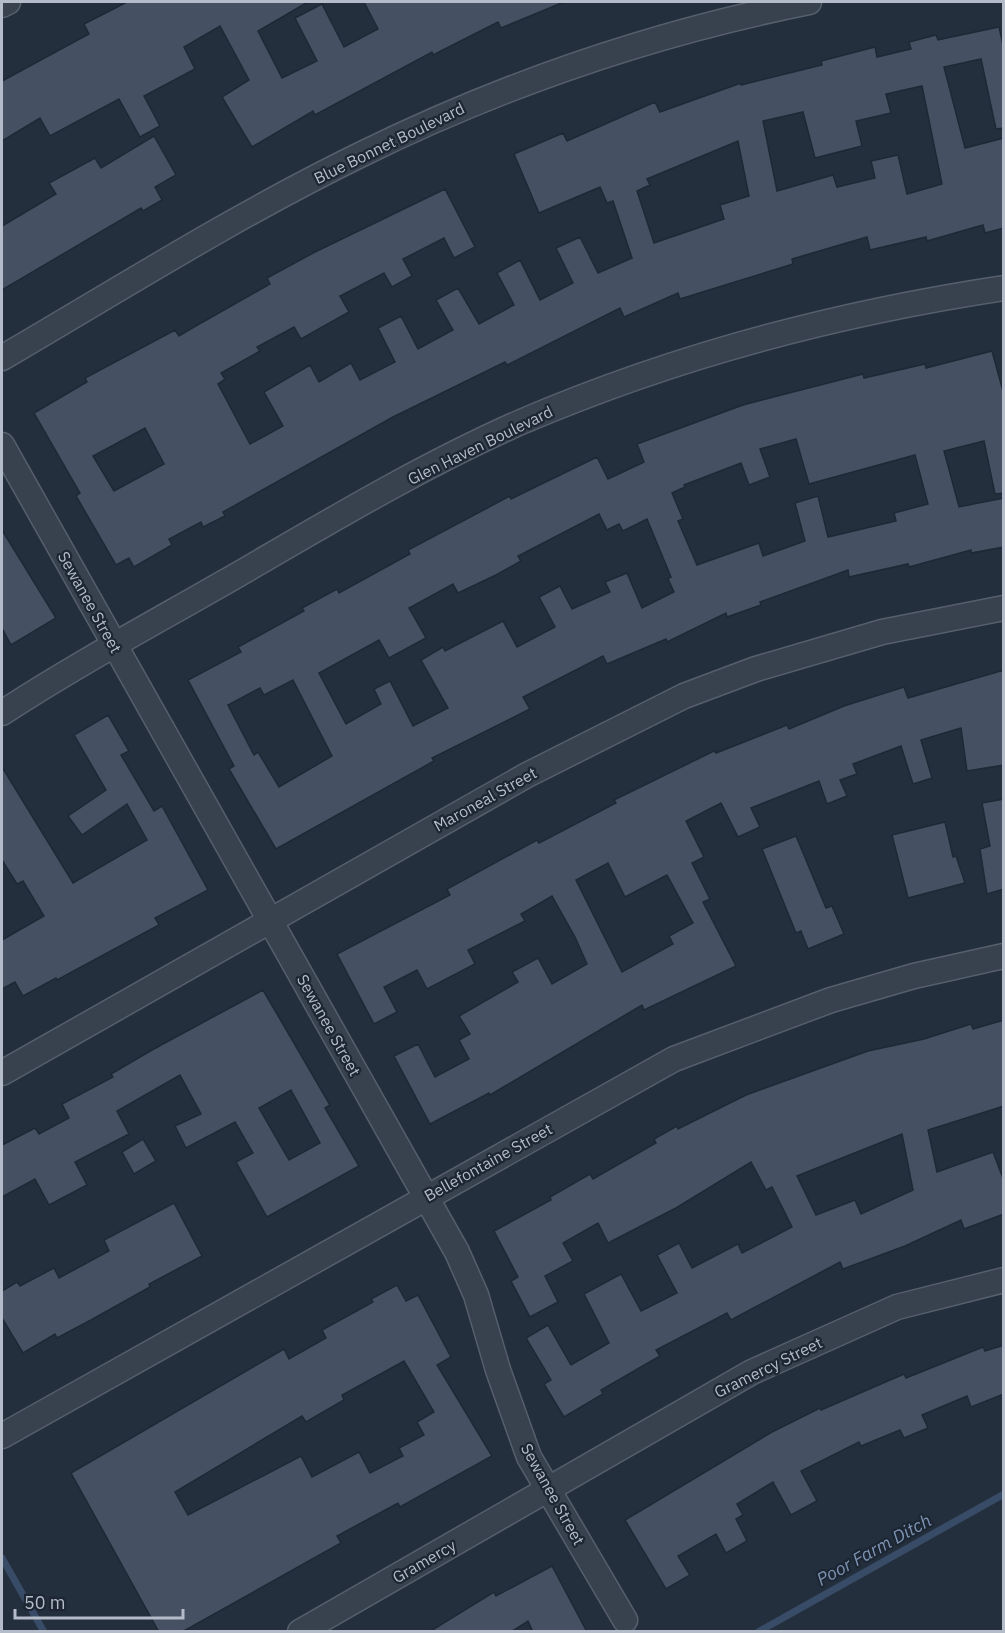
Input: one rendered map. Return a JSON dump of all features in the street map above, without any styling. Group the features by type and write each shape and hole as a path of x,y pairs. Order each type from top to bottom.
{"street":[{"path":"2,5 8,2"},
{"name":"Blue Bonnet Boulevard","path":"2,358 254,211 359,155 466,106 593,59 702,26 808,2"},
{"name":"Glen Haven Boulevard","path":"2,712 369,500 450,456 520,423 614,385 706,354 790,331 923,300 1004,288"},
{"name":"Sewanee Street","path":"2,445 457,1252 476,1295 498,1370 529,1457 625,1620"},
{"name":"Maroneal Street","path":"2,1073 527,775 684,696 756,669 882,632 1004,608"},
{"name":"Bellefontaine Street","path":"2,1436 674,1059 831,1000 914,976 1004,956"},
{"name":"Gramercy Street","path":"548,1490 762,1367 897,1307 1004,1280"},
{"name":"Gramercy","path":"300,1632 548,1490"}],"building":[{"path":"127,2 308,2 258,31 282,78 317,61 295,18 322,4 344,47 378,29 364,2 564,2 501,28 498,22 433,55 432,52 315,115 313,111 252,147 222,97 249,80 220,26 184,47 195,69 144,96 160,126 140,137 119,99 50,136 40,118 2,141 2,81 89,34 84,24"},
{"path":"999,27 1004,49 1004,128 996,129 981,59 944,67 965,148 1004,138 1004,228 985,233 983,225 927,241 926,237 870,250 867,237 792,259 793,264 680,299 678,293 624,317 620,308 507,365 505,362 393,417 223,512 225,516 203,527 201,522 169,539 172,545 134,567 129,558 116,565 76,496 80,493 34,413 87,382 85,378 175,330 179,336 270,284 267,278 445,189 475,247 454,258 444,238 403,259 412,276 392,287 384,273 340,296 349,312 301,339 294,327 257,347 260,351 221,373 225,379 218,384 250,444 283,426 264,392 310,365 319,382 351,363 360,380 395,362 378,328 401,316 418,349 453,330 436,300 458,288 479,324 514,305 497,273 520,260 540,300 573,283 556,248 580,237 598,273 632,258 613,201 607,203 600,187 539,213 514,154 563,133 567,141 655,102 660,112 741,83 741,85 822,65 821,61 875,47 877,57 911,49 909,42 936,35 938,40","holes":["922,86 942,184 907,194 898,155 871,161 875,178 837,187 833,175 777,191 763,121 803,112 815,158 862,146 856,121 891,113 886,94","738,141 749,196 720,205 724,219 654,243 637,191 650,185 647,179","145,428 164,464 114,491 93,456"]},
{"path":"154,136 176,175 155,187 162,200 143,211 141,208 2,290 2,226 56,194 49,183 95,158 101,168"},
{"path":"992,351 1004,395 1004,493 995,494 984,441 944,451 959,507 1004,498 1004,547 971,553 971,550 909,567 908,564 849,577 848,570 760,602 761,605 727,617 726,613 667,642 666,639 607,664 603,656 523,697 530,709 432,758 434,761 276,849 229,769 234,766 188,680 241,652 238,647 304,611 302,608 337,589 339,593 410,554 408,550 510,496 511,499 597,457 608,479 644,462 637,444 743,405 863,374 864,378 925,364 926,368","holes":["796,439 809,484 915,455 928,504 894,513 896,521 828,537 818,496 795,503 805,541 763,556 759,543 697,565 678,521 683,519 672,493 685,487 684,485 741,463 749,485 770,477 760,449","599,514 607,530 619,524 623,531 647,519 671,577 668,579 674,592 642,608 627,573 605,582 610,592 572,609 560,586 539,597 555,627 517,647 503,621 445,651 443,647 421,660 448,708 413,726 390,681 374,689 381,704 346,724 319,673 379,640 389,658 426,638 409,608 453,584 458,593 496,575 521,561 518,556","293,680 332,756 279,787 258,752 254,755 228,705 260,688 264,695"]},
{"path":"2,530 56,618 11,645 2,628"},
{"path":"1004,670 1004,765 967,771 961,728 921,740 932,778 913,784 901,746 853,764 857,774 840,780 847,796 827,804 819,781 751,808 760,827 738,837 721,803 686,821 704,857 692,863 710,899 703,902 736,966 644,1010 642,1005 490,1095 489,1093 430,1124 394,1056 418,1044 435,1077 469,1059 459,1040 470,1034 459,1016 518,982 512,972 538,958 552,984 587,964 575,937 552,896 521,914 525,921 468,950 475,964 427,989 417,970 384,987 397,1012 374,1024 337,954 450,895 447,889 537,840 539,843 616,803 614,800 714,751 716,753 787,725 789,729 844,706 904,687 908,698","holes":["608,863 625,897 667,875 693,923 669,936 673,944 622,972 576,880"]},
{"path":"108,715 129,751 121,755 154,811 162,806 208,890 155,918 159,925 57,980 56,978 23,996 15,982 2,989 2,940 44,916 23,881 17,884 2,860 2,767 73,883 147,840 127,804 82,835 68,816 106,790 74,735"},
{"path":"1004,799 1004,889 987,894 980,849 990,846 982,803"},
{"path":"945,822 953,857 956,856 965,883 908,898 892,835"},
{"path":"796,836 826,908 832,906 844,934 808,949 801,931 796,933 762,849"},
{"path":"263,990 330,1105 325,1108 359,1166 267,1217 236,1162 253,1153 235,1122 186,1148 175,1126 201,1114 180,1075 117,1111 129,1134 75,1162 87,1185 49,1205 35,1179 2,1197 2,1145 35,1128 39,1134 69,1118 62,1104 113,1077 111,1074","holes":["291,1090 320,1143 289,1160 259,1108"]},
{"path":"1004,1020 1004,1106 928,1130 937,1172 993,1152 1004,1181 1004,1214 964,1229 961,1220 905,1246 843,1269 840,1262 731,1320 727,1313 656,1350 660,1356 601,1390 603,1394 564,1417 544,1384 551,1380 526,1338 548,1325 571,1365 609,1343 584,1294 621,1274 641,1311 677,1293 657,1255 679,1243 692,1268 738,1244 742,1253 792,1227 772,1187 766,1190 751,1162 676,1208 608,1243 598,1223 563,1243 573,1261 545,1276 558,1302 530,1317 511,1281 518,1277 494,1231 551,1200 550,1197 590,1174 593,1179 656,1143 654,1139 677,1126 678,1129 746,1095 868,1051 924,1039 971,1024 973,1029","holes":["902,1134 913,1190 861,1214 855,1200 816,1215 797,1176"]},
{"path":"143,1139 156,1161 134,1174 122,1152"},
{"path":"174,1203 202,1256 149,1284 150,1287 91,1320 57,1338 55,1334 23,1353 2,1318 2,1291 17,1282 20,1286 54,1268 59,1278 109,1251 104,1240"},
{"path":"397,1285 406,1301 418,1295 451,1357 437,1365 492,1456 400,1507 398,1503 337,1536 341,1543 182,1632 159,1632 71,1473 284,1349 289,1359 326,1338 322,1330 373,1302 371,1299","holes":["404,1361 434,1412 417,1422 424,1435 399,1448 403,1456 370,1473 359,1452 312,1477 301,1456 188,1515 175,1492 302,1416 306,1422 344,1400 342,1395"]},
{"path":"1004,1345 1004,1394 971,1407 967,1396 922,1415 928,1428 904,1438 900,1430 861,1446 859,1442 801,1471 817,1501 791,1515 773,1482 737,1504 743,1515 736,1519 747,1541 726,1553 716,1534 678,1556 690,1575 666,1589 625,1520 772,1432 820,1408 821,1410 904,1374 906,1378 983,1347 985,1351"},
{"path":"552,1566 587,1632 533,1632 528,1621 511,1632 429,1632 494,1592 496,1596"}],"waterway":[{"name":"Poor Farm Ditch","path":"758,1632 1004,1494"},
{"path":"2,1558 44,1632"}]}
